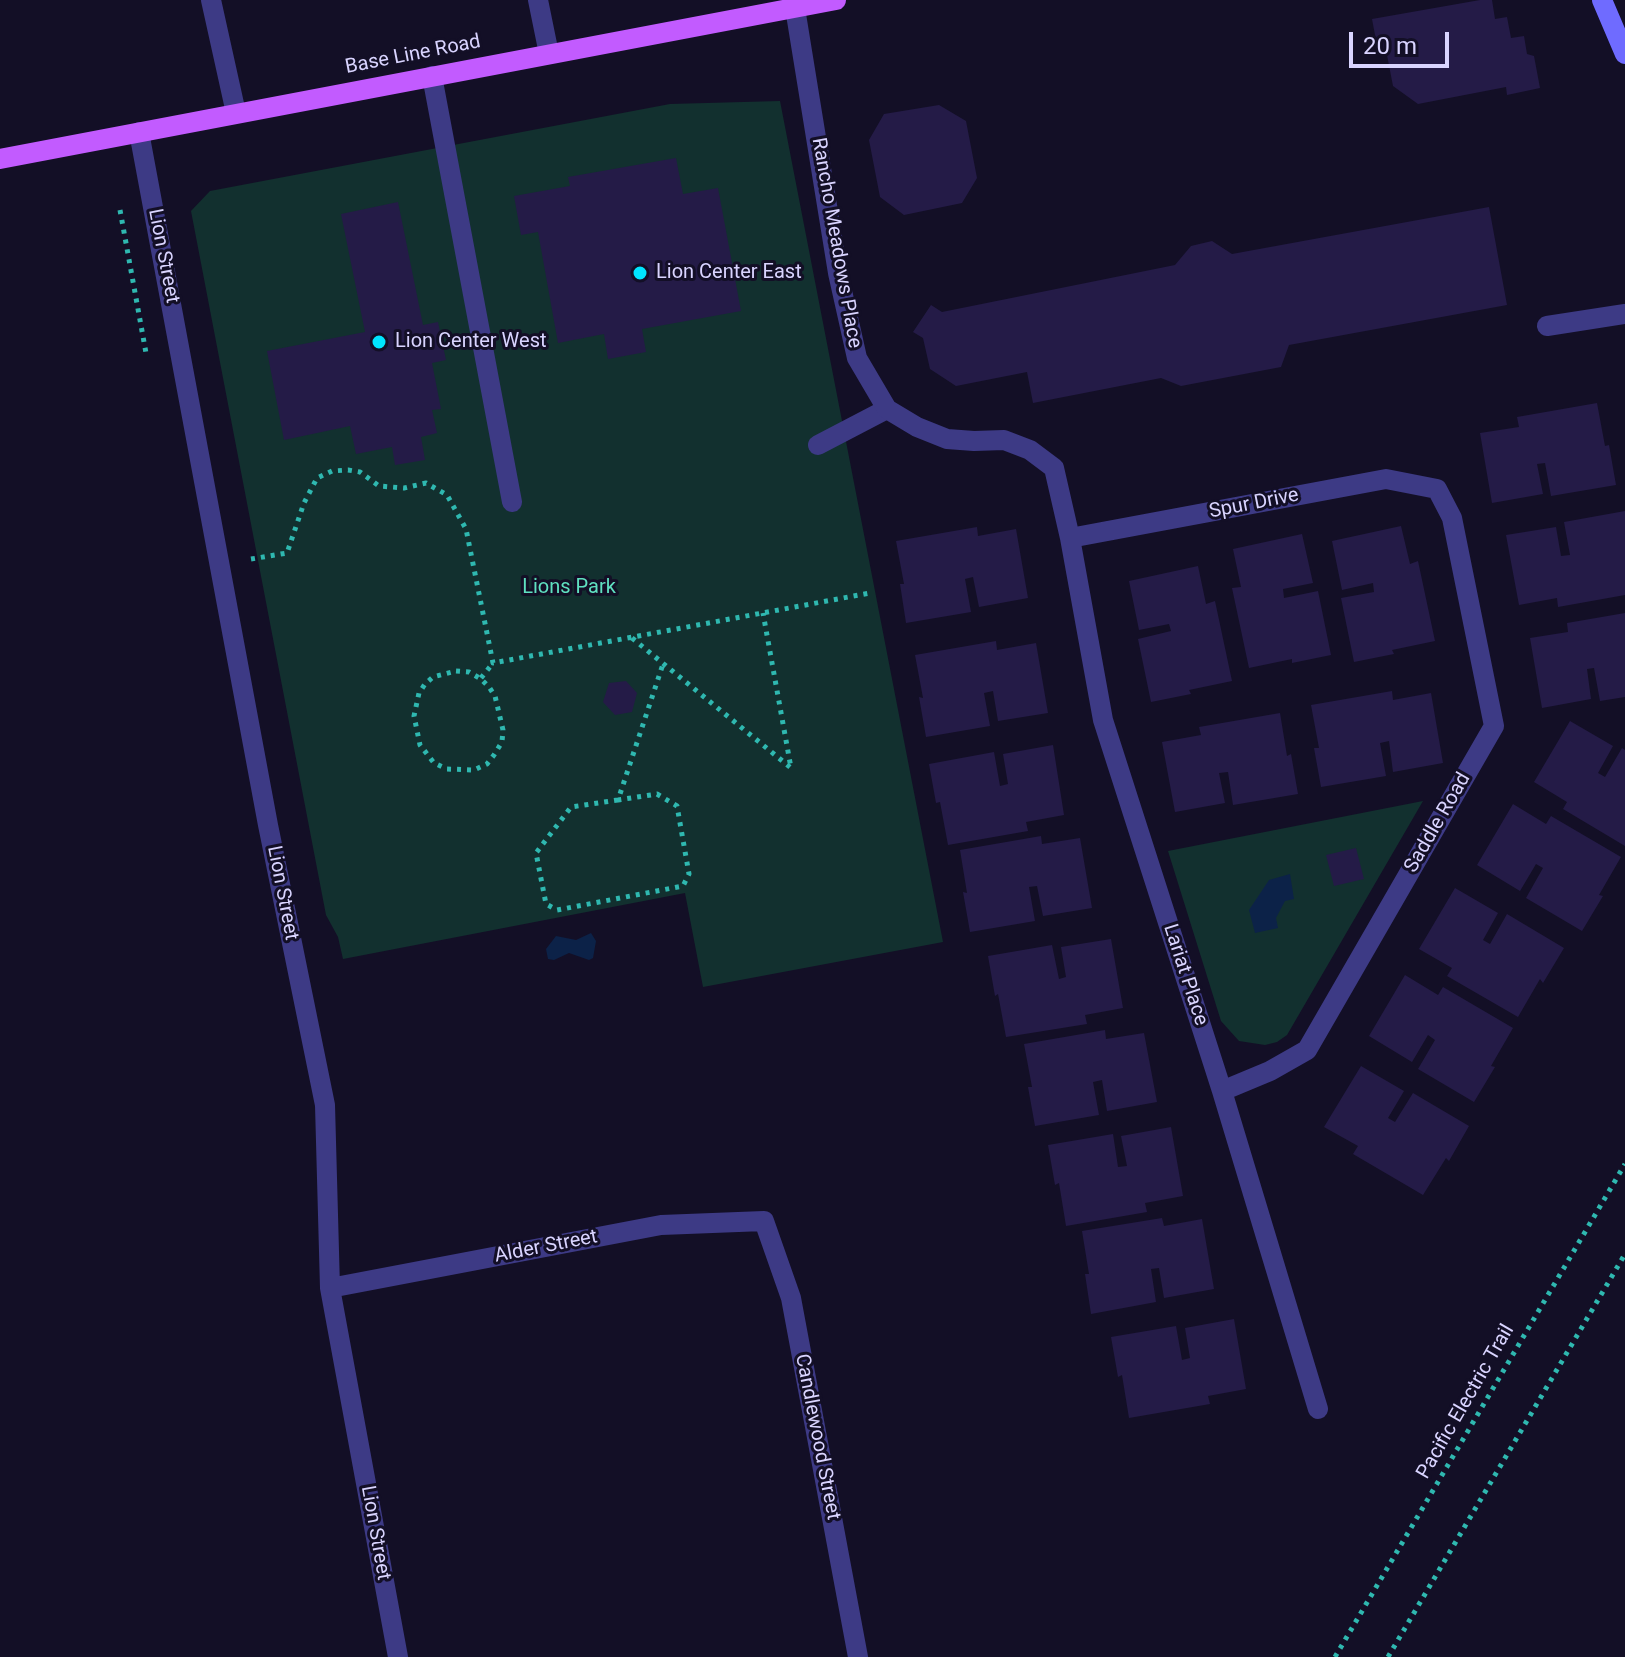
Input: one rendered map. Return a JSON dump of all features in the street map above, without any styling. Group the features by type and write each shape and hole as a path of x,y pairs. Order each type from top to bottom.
{"main road":[{"name":"Base Line Road","path":"0,159 795,4 836,0"}],"street":[{"path":"211,0 236,113"},
{"path":"538,0 549,54"},
{"path":"1602,0 1625,54"},
{"name":"Rancho Meadows Place","path":"795,4 838,273 857,358 887,409 917,427 947,439 1004,440 1030,450 1054,468 1070,538"},
{"path":"432,76 512,502"},
{"name":"Lion Street","path":"139,132 268,825 325,1105 330,1288 398,1657"},
{"path":"1547,326 1625,314"},
{"path":"818,445 887,409"},
{"name":"Spur Drive","path":"1070,538 1386,479 1437,489"},
{"name":"Saddle Road","path":"1222,1091 1270,1071 1307,1050 1494,726 1452,518 1437,489"},
{"name":"Lariat Place","path":"1070,538 1103,720 1222,1091 1318,1409"},
{"name":"Alder Street","path":"330,1288 661,1225 764,1221"},
{"name":"Candlewood Street","path":"764,1221 791,1298 858,1657"}],"path":[{"path":"120,210 146,353"},
{"path":"251,559 287,553 311,486 317,478 332,471 360,472 379,486 388,488 426,483 447,495 466,529 493,663"},
{"path":"481,679 493,663 870,593"},
{"path":"631,637 791,768 763,613"},
{"path":"618,800 663,664"},
{"path":"469,672 481,679 495,696 503,730 502,742 487,764 474,770 447,769 434,763 420,745 414,716 419,693 433,677 443,673 469,672"},
{"path":"657,794 677,806 689,874 683,886 557,910 546,904 536,853 571,807 618,800 657,794"},
{"name":"Pacific Electric Trail","path":"1335,1657 1625,1164"},
{"path":"1388,1657 1625,1254"}],"green space":[{"name":"Lions Park","path":"780,101 943,942 703,987 685,893 343,959 338,937 326,915 191,211 210,191 670,104"},
{"path":"1423,801 1287,1035 1265,1045 1239,1041 1221,1021 1168,851"}],"water":[{"path":"1290,874 1294,899 1285,901 1276,918 1278,928 1255,933 1249,910 1269,880"},
{"path":"591,933 596,941 593,958 589,960 569,953 554,960 548,959 546,949 556,936 576,940"}],"building":[{"path":"1492,0 1495,19 1507,17 1511,38 1524,36 1527,54 1534,56 1540,88 1507,95 1506,87 1418,104 1393,86 1387,55 1379,56 1372,19"},
{"path":"939,105 966,121 977,178 962,203 904,215 880,197 869,140 884,114"},
{"name":"Lion Center East","path":"676,158 683,194 718,188 741,311 642,329 646,352 608,359 604,334 558,343 538,232 521,235 514,196 570,186 568,177"},
{"name":"Lion Center West","path":"398,202 423,325 438,322 446,360 432,363 441,409 432,410 437,433 421,437 425,460 395,465 392,447 356,454 350,426 284,440 267,351 365,332 341,214"},
{"path":"1489,207 1507,305 1289,345 1281,367 1181,386 1161,378 1033,403 1027,372 956,386 930,369 923,338 913,332 931,305 942,312 1175,265 1191,246 1212,241 1232,254"},
{"path":"1597,403 1616,485 1551,496 1545,463 1537,464 1543,494 1492,503 1480,433 1519,427 1517,417"},
{"path":"1625,511 1625,595 1558,607 1557,598 1519,605 1506,535 1556,527 1561,556 1570,555 1564,522"},
{"path":"1401,526 1410,564 1418,561 1435,641 1354,662 1341,598 1374,592 1373,583 1342,590 1332,541"},
{"path":"977,527 978,536 1016,529 1028,598 979,607 973,577 965,579 971,612 906,623 900,584 904,584 896,541"},
{"path":"1302,534 1313,583 1283,589 1284,598 1318,591 1331,655 1249,668 1232,588 1241,587 1233,549"},
{"path":"1198,566 1206,604 1215,601 1232,681 1151,702 1138,639 1171,631 1169,624 1139,630 1129,581"},
{"path":"1625,613 1625,697 1600,701 1594,668 1587,669 1591,699 1542,708 1530,638 1568,632 1567,623"},
{"path":"996,641 997,650 1036,643 1048,713 998,721 993,691 984,693 990,726 926,737 915,655"},
{"path":"626,681 637,693 632,712 615,715 603,702 609,683"},
{"path":"1392,691 1393,700 1431,693 1443,763 1393,772 1389,741 1380,743 1386,776 1321,787 1314,748 1319,748 1311,705"},
{"path":"1280,713 1287,756 1291,754 1298,794 1233,805 1228,772 1219,773 1225,803 1175,812 1162,742 1201,735 1199,727"},
{"path":"1570,721 1613,746 1598,773 1605,777 1622,748 1625,750 1625,846 1563,809 1567,802 1534,782"},
{"path":"1053,745 1064,815 1026,822 1028,831 948,845 929,764 994,752 1000,786 1008,784 1003,754"},
{"path":"1513,804 1546,824 1551,816 1621,857 1582,931 1526,898 1543,868 1536,864 1520,891 1477,865"},
{"path":"1041,836 1042,844 1080,838 1092,908 1043,916 1037,886 1029,887 1035,921 970,932 960,850"},
{"path":"1356,848 1364,879 1334,886 1326,855"},
{"path":"1455,888 1498,913 1483,940 1490,944 1507,914 1564,948 1543,983 1540,979 1518,1017 1447,976 1452,968 1419,949"},
{"path":"1111,939 1123,1008 1085,1015 1087,1024 1006,1037 988,956 1052,945 1059,979 1066,977 1061,947"},
{"path":"1405,975 1438,995 1443,987 1513,1028 1474,1102 1418,1069 1435,1040 1428,1035 1412,1062 1369,1036"},
{"path":"1105,1030 1106,1039 1144,1033 1157,1102 1107,1111 1102,1080 1093,1082 1099,1115 1035,1126 1024,1044"},
{"path":"1361,1066 1404,1091 1388,1118 1395,1122 1413,1093 1469,1126 1449,1161 1446,1158 1423,1195 1353,1154 1358,1146 1324,1127"},
{"path":"1171,1127 1183,1196 1145,1203 1147,1212 1066,1226 1059,1183 1055,1185 1048,1145 1113,1134 1118,1167 1127,1166 1121,1136"},
{"path":"1162,1218 1164,1226 1202,1219 1214,1289 1164,1298 1159,1268 1151,1269 1156,1302 1091,1314 1082,1231"},
{"path":"1234,1319 1246,1389 1208,1396 1210,1404 1129,1418 1122,1375 1118,1377 1111,1337 1176,1326 1182,1360 1190,1358 1185,1328"}],"place":[{"name":"Lion Center East","path":"640,273"},
{"name":"Lion Center West","path":"379,342"}]}
